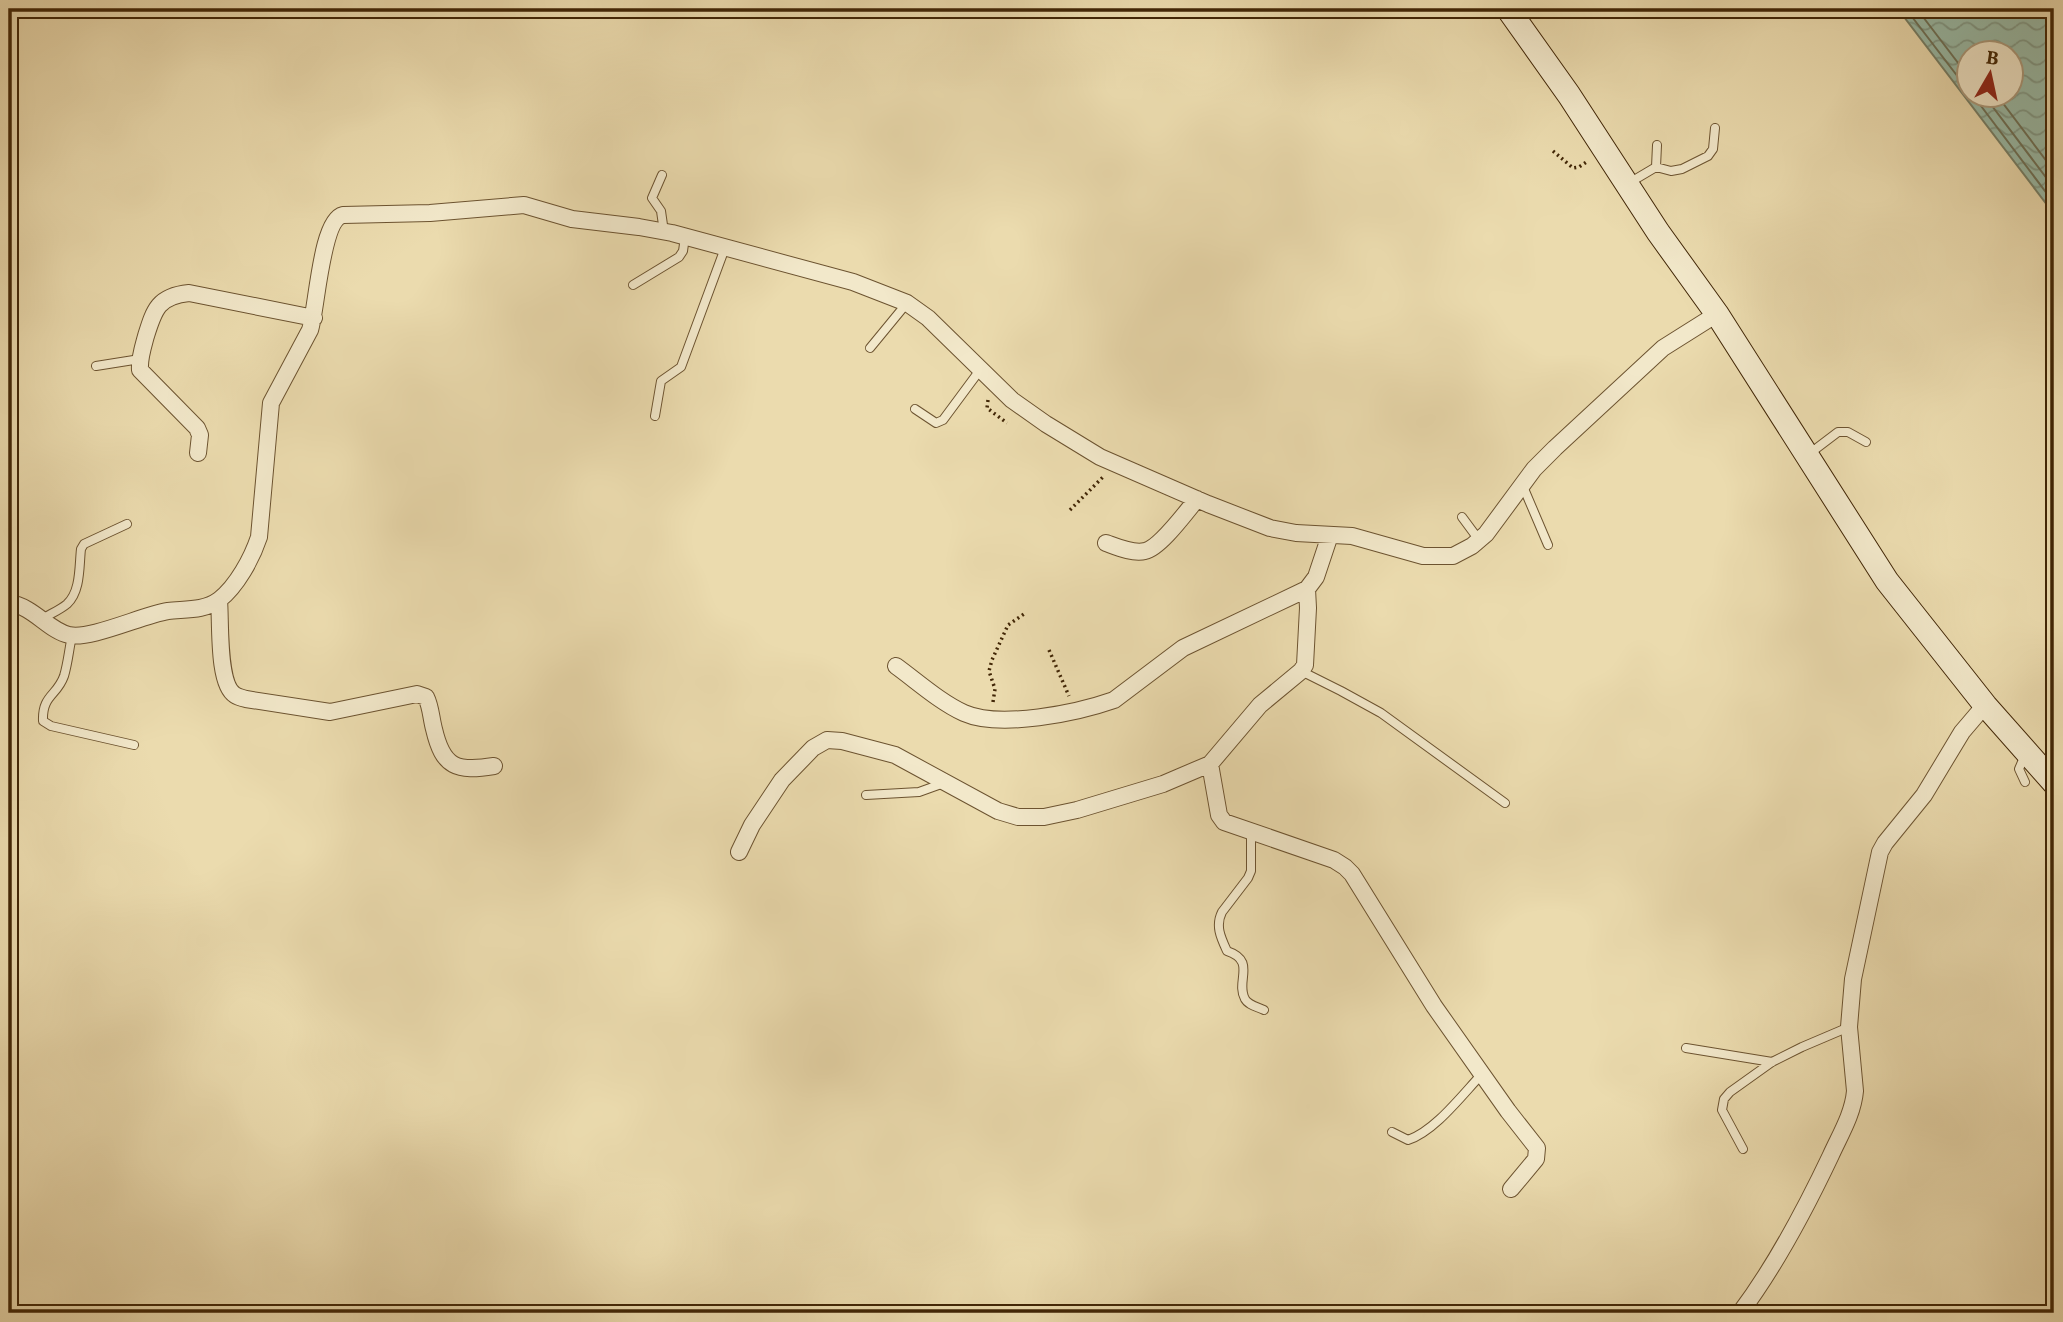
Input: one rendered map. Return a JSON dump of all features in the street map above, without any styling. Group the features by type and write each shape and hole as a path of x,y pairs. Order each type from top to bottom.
{"street":[{"path":"1508,9 1569,95 1662,239 1717,314 1887,581 1985,705 2054,783"},
{"path":"9,603 26,608 65,634 83,636 159,612 196,609 219,600 234,583 255,549 259,537 271,403 302,347 314,318 323,253 331,227 338,216 430,214 524,205 572,219 664,232 853,282 907,303 928,318 1012,400 1100,457 1270,528 1296,533 1352,536 1423,556 1452,556 1479,540 1534,469 1663,348 1717,314"},
{"path":"198,453 199,431 142,373 139,365 153,311 164,300 189,293 314,318"},
{"path":"1106,543 1136,552 1147,551 1156,545 1197,499"},
{"path":"897,666 954,708 987,720 1008,721 1075,710 1114,700 1183,648 1307,589 1316,577 1330,535"},
{"path":"738,852 752,825 782,780 813,748 827,740 842,741 895,755 998,811 1018,817 1044,817 1077,810 1163,783 1210,764 1260,705 1305,665 1307,589"},
{"path":"219,600 223,676 235,695 330,712 417,694 426,697 430,704 434,731 443,757 454,766 473,769 494,766"},
{"path":"1740,1313 1759,1288 1811,1197 1849,1117 1855,1091 1849,1027 1853,979 1880,852 1924,795 1962,732 1985,705"},
{"path":"1210,764 1219,815 1224,822 1334,860 1345,867 1363,891 1434,1006 1537,1148 1536,1158 1511,1189"}],"lane":[{"path":"1626,184 1656,167 1671,171 1682,169 1708,156 1713,149 1715,128"},
{"path":"1656,167 1657,145"},
{"path":"662,175 652,198 661,211 664,232"},
{"path":"633,285 679,257 683,251 685,237"},
{"path":"655,416 661,381 681,367 725,248"},
{"path":"870,348 907,303"},
{"path":"96,366 141,359"},
{"path":"915,409 936,424 943,420 980,370"},
{"path":"1807,456 1838,432 1848,432 1866,442"},
{"path":"1522,484 1548,545"},
{"path":"1462,517 1479,540"},
{"path":"42,619 68,603 74,595 84,544 127,524"},
{"path":"72,636 64,678 46,700 42,711 43,721 51,726 134,745"},
{"path":"1301,671 1381,713 1505,803"},
{"path":"2025,782 2019,769 2027,752"},
{"path":"866,795 919,792 946,782"},
{"path":"1251,831 1251,871 1219,917 1219,933 1227,951 1241,960 1244,997 1247,1002 1264,1010"},
{"path":"1743,1149 1722,1110 1724,1099 1730,1092 1772,1062 1802,1046 1849,1027"},
{"path":"1686,1048 1772,1062"},
{"path":"1392,1132 1408,1140 1416,1137 1439,1119 1482,1074"}],"path":[{"path":"1553,151 1573,168 1579,167 1604,150"},
{"path":"1070,510 1108,471 1114,471 1119,465"},
{"path":"987,720 995,695 989,671 992,660 1008,625 1024,614"},
{"path":"1049,650 1075,710"}],"water":[{"path":"1898,9 2054,9 2054,214 1973,108 2024,108 2024,38 1954,38 1954,83"}]}
